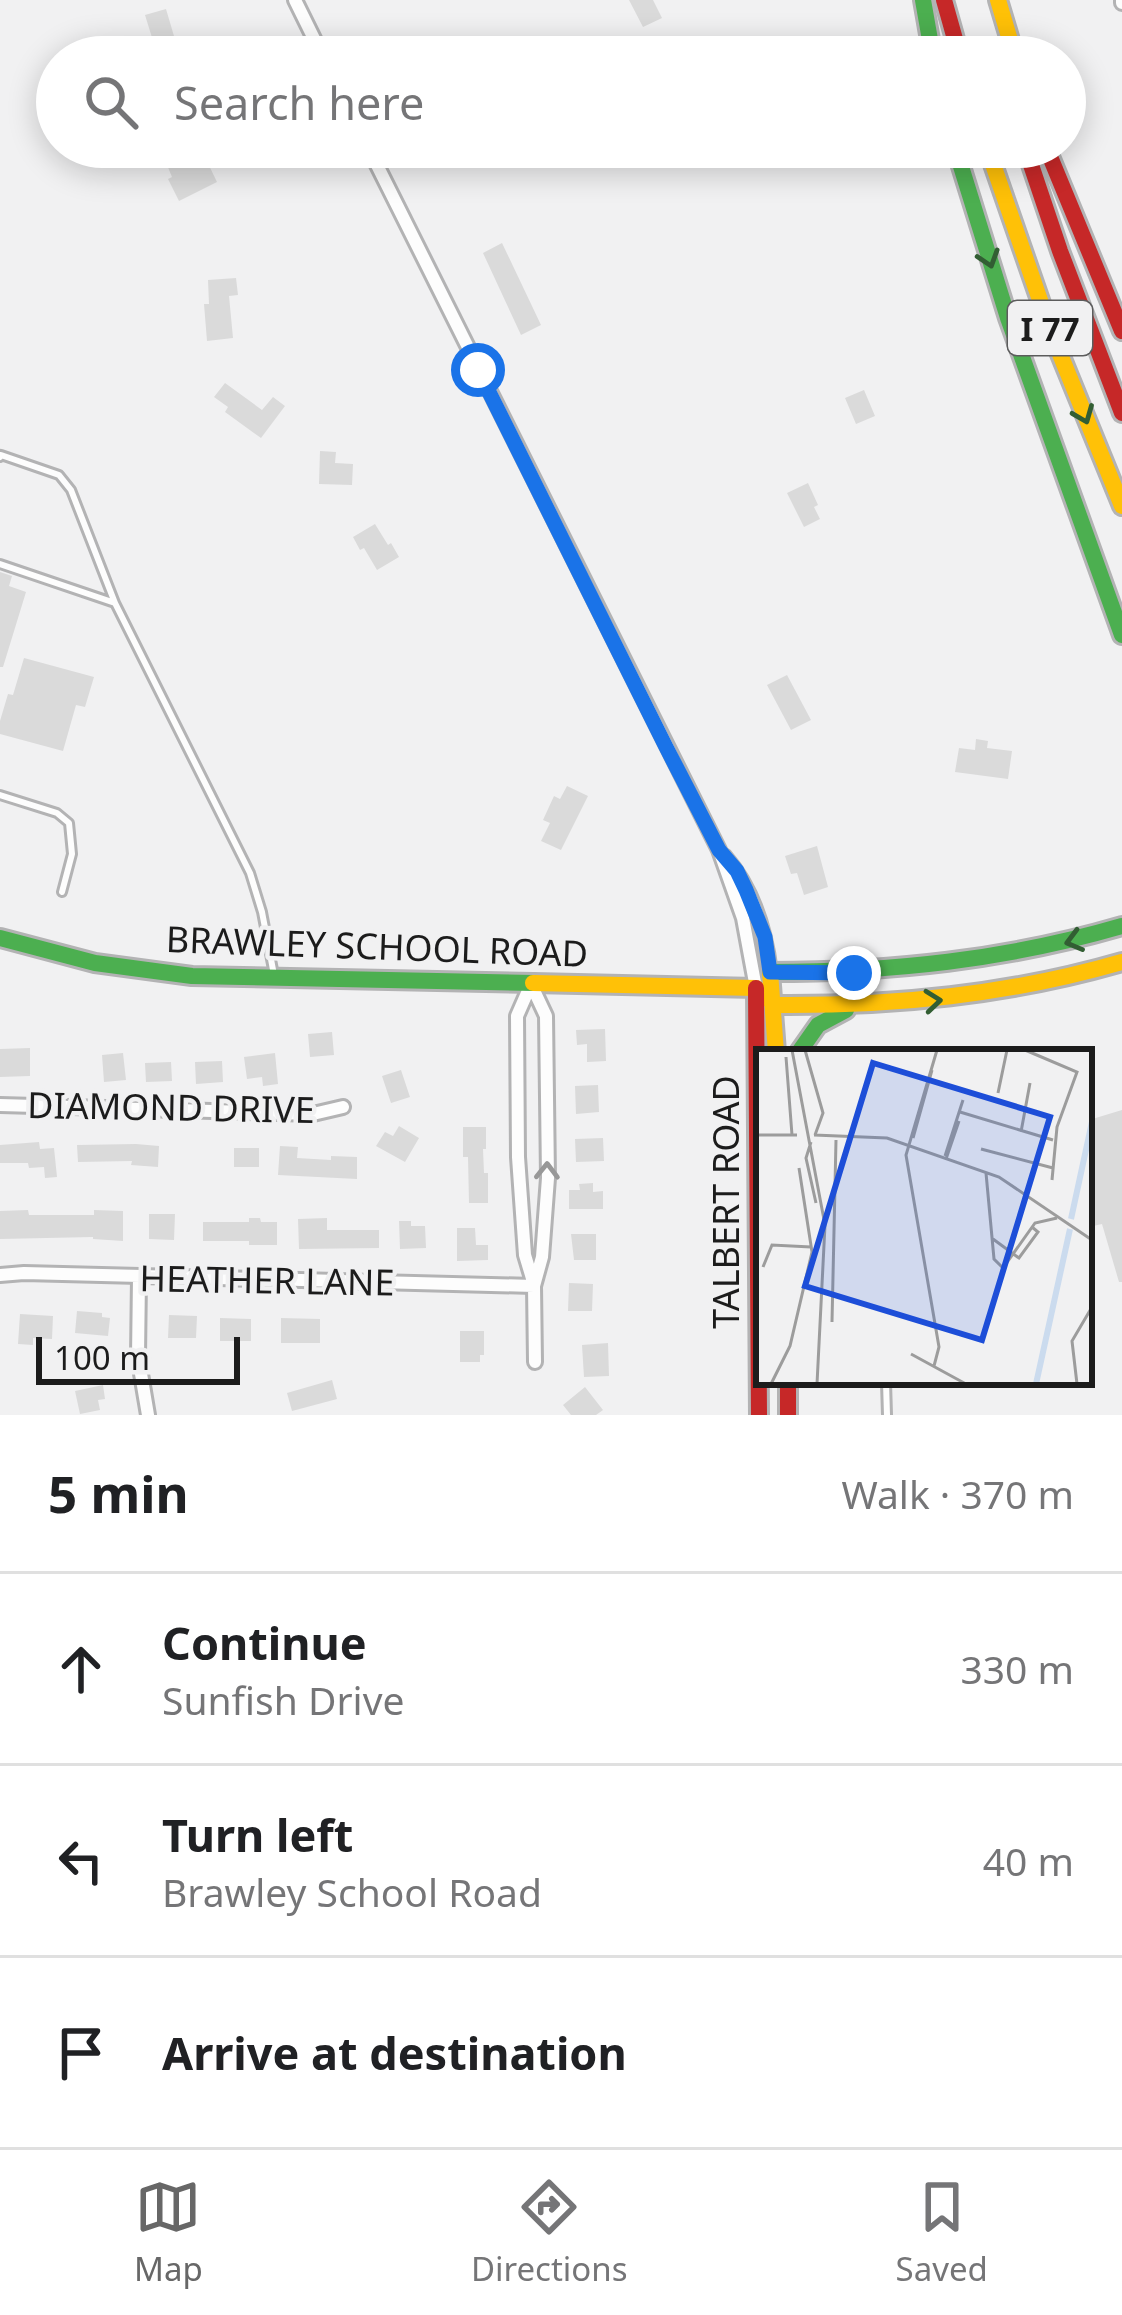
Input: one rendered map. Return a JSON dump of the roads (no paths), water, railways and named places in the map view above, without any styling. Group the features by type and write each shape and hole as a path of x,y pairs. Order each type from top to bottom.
{"main road":[{"path":"923,0 929,36"},
{"path":"944,0 954,36"},
{"path":"985,0 994,36"},
{"path":"998,0 1009,36"},
{"path":"962,168 1008,318 1122,635"},
{"name":"I 77","path":"994,168 1045,315 1122,506"},
{"name":"I 77","path":"1032,168 1122,413"},
{"path":"1055,168 1122,331"},
{"path":"1122,926 965,964 879,972 770,972 756,988 775,1006 907,1004 983,995 1122,962"},
{"name":"BRAWLEY SCHOOL ROAD","path":"0,938 127,971 274,979 756,988"},
{"name":"TALBERT ROAD","path":"770,972 776,1049"},
{"name":"TALBERT ROAD","path":"756,988 757,1049"},
{"path":"801,1049 818,1025 855,1006"},
{"name":"TALBERT ROAD","path":"759,1385 759,1415"}],"street":[{"path":"295,0 313,36"},
{"path":"378,168 719,850 743,918 756,988"},
{"path":"719,850 737,871 754,906 770,972"},
{"path":"531,984 546,1016 547,1108 542,1257 534,1286"},
{"path":"531,984 517,1016 518,1157 525,1255 534,1286 535,1362"},
{"name":"DIAMOND DRIVE","path":"0,1106 313,1114 343,1107"},
{"name":"HEATHER LANE","path":"0,1275 534,1286"},
{"path":"139,1278 138,1356 148,1415"}],"lane":[{"path":"0,457 59,475 71,490 115,603 250,873 274,979"},
{"path":"0,564 115,603"},
{"path":"0,795 57,813 69,823 72,854 62,892"},
{"path":"886,1385 887,1415"}]}
